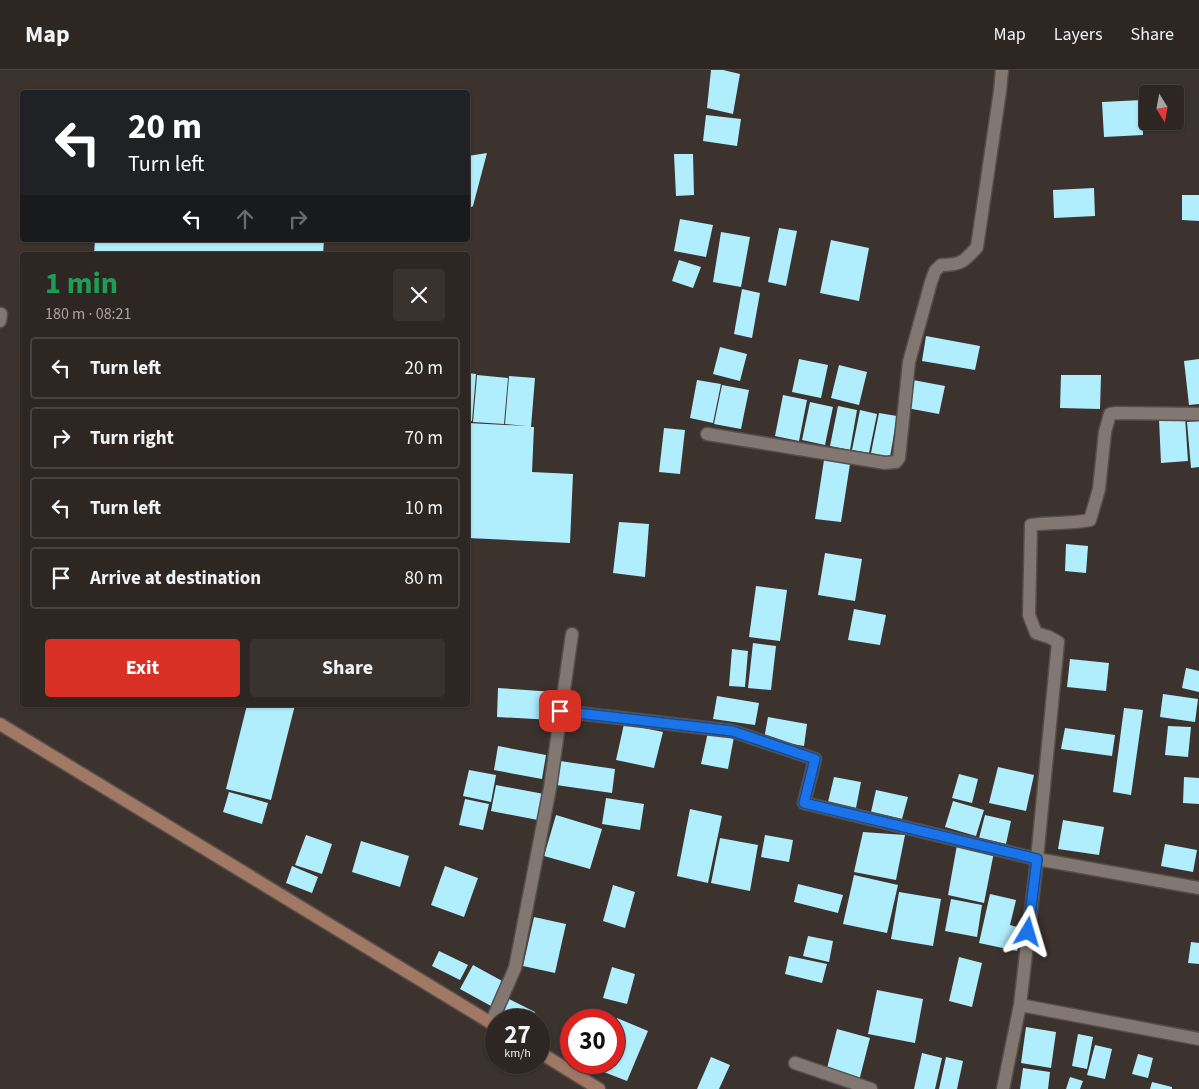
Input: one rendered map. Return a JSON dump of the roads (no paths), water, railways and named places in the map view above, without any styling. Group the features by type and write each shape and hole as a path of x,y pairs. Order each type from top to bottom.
{"street":[{"path":"706,434 885,463 896,462 899,458 909,362 935,271 941,265 957,265 967,259 977,247 1002,70"},
{"path":"1003,1089 1020,1005 1037,859 1058,642 1036,633 1029,615 1032,525 1046,522 1076,523 1090,520 1099,488 1105,432 1110,414 1199,414"},
{"path":"500,1009 515,968 550,788 572,634"},
{"path":"560,711 732,731 815,759 804,803 1037,859 1199,888"},
{"path":"0,724 485,1020"},
{"path":"1020,1005 1199,1039"},
{"path":"550,1059 599,1089"},
{"path":"795,1063 871,1089"}]}
